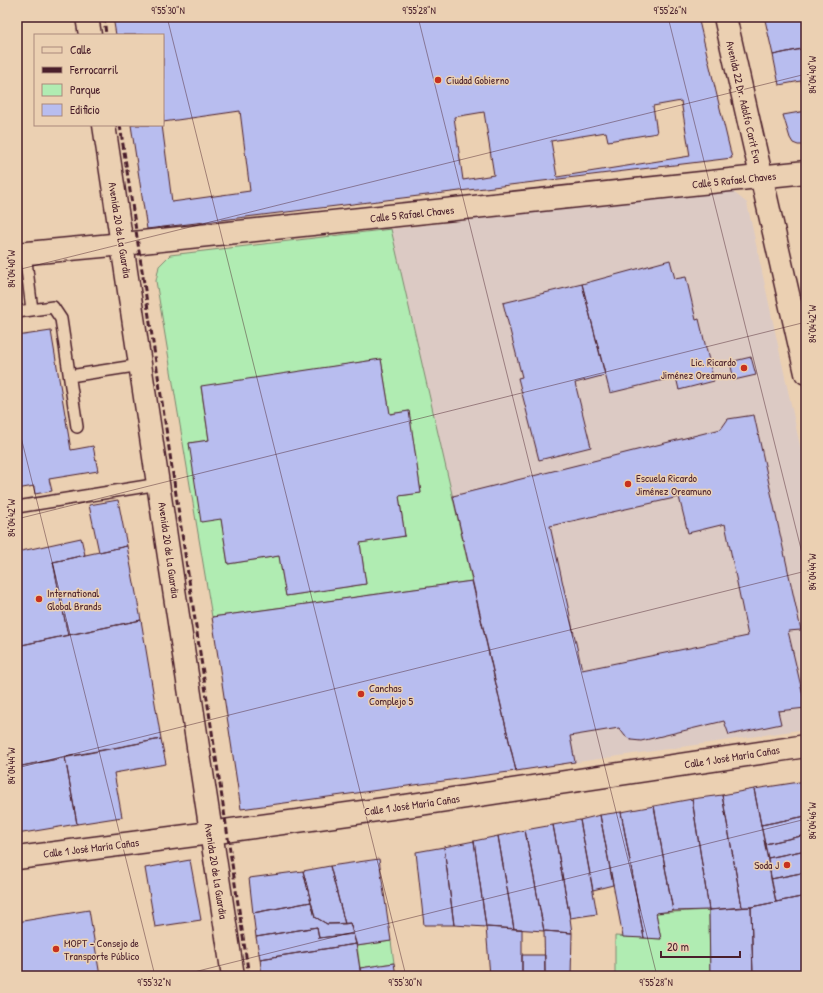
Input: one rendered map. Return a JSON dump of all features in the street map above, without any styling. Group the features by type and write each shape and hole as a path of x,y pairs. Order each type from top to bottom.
{"street":[{"path":"87,17 90,34"},
{"name":"Avenida 22 Dr. Adolfo Carit Eva","path":"725,17 806,373"},
{"name":"Avenida 20 de La Guardia","path":"104,126 159,484 210,833 233,976"},
{"name":"Calle 5 Rafael Chaves","path":"21,253 123,244 806,172"},
{"name":"Calle 1 José María Cañas","path":"17,858 406,806 806,746"}],"lane":[{"path":"21,253 32,310"},
{"path":"17,312 53,307 62,319 77,427"},
{"path":"70,376 141,365"},
{"path":"17,507 159,484"}],"shaded area":[{"name":"Escuela Ricardo Jiménez Oreamuno","path":"731,190 747,203 806,473 806,729 516,771 391,229"}],"green space":[{"path":"391,229 472,581 212,617 156,281 159,266 170,255","holes":["381,359 390,414 409,411 421,493 399,496 405,536 360,543 366,584 286,596 279,556 228,564 221,519 189,443 209,440 201,387"]},
{"path":"709,910 710,976 615,976 615,936 661,939 656,913"},
{"path":"391,941 394,963 360,968 357,946"}],"building":[{"name":"Ciudad Gobierno","path":"113,17 698,17 732,158 147,229 131,126 164,126 164,34 116,34"},
{"path":"765,17 783,17 765,20"},
{"path":"783,17 806,17 806,48 773,55 765,20"},
{"path":"806,48 806,80 779,85 773,55"},
{"path":"806,80 806,107 801,81"},
{"path":"681,101 690,156 557,177 551,141 606,132 608,141 657,133 653,106"},
{"path":"240,111 250,191 172,202 162,126 164,126 164,122"},
{"path":"806,111 806,145 798,145 793,143 790,138 783,115"},
{"path":"484,112 494,175 463,180 454,117"},
{"path":"670,260 675,279 686,277 696,320 699,319 714,381 679,390 676,377 610,393 582,284"},
{"path":"582,284 605,375 575,383 591,447 539,460 518,378 522,377 503,303"},
{"path":"51,331 71,450 93,446 98,471 49,479 52,491 35,494 34,486 17,489 17,336"},
{"path":"751,357 756,375 734,380 730,362"},
{"path":"381,359 390,414 409,411 421,493 399,496 405,536 360,543 366,584 286,596 279,556 228,564 221,519 201,522 189,443 209,440 201,386"},
{"path":"754,415 801,630 788,631 806,708 778,711 781,724 729,735 724,721 641,741 631,740 625,736 619,728 570,736 575,762 516,771 453,496 721,429 728,419","holes":["679,497 688,533 725,524 748,636 582,670 550,526"]},
{"path":"118,500 127,546 99,552 89,505"},
{"name":"International Global Brands","path":"81,538 85,555 53,562 68,635 17,646 17,552"},
{"path":"127,546 141,620 68,635 53,562"},
{"name":"Canchas Complejo 5","path":"472,581 516,771 241,809 212,617"},
{"path":"141,620 161,739 17,767 17,646"},
{"path":"161,739 166,764 114,773 122,817 77,824 65,757"},
{"path":"65,757 77,824 17,834 17,767"},
{"path":"806,781 806,816 761,825 754,789"},
{"path":"754,789 776,902 751,907 742,907 722,795"},
{"path":"722,795 742,907 709,910 692,799"},
{"path":"692,799 709,910 673,911 654,806"},
{"path":"654,806 673,911 656,913 661,939 644,938 621,812"},
{"path":"621,812 644,938 623,937 600,815"},
{"path":"600,815 613,885 593,890 580,820"},
{"path":"806,816 806,835 765,844 761,825"},
{"path":"580,820 597,914 570,918 553,825"},
{"path":"553,825 572,933 544,931 525,830"},
{"path":"525,830 544,931 514,929 498,836"},
{"path":"806,835 806,850 768,858 765,844"},
{"path":"498,836 514,929 486,927 474,841"},
{"path":"474,841 486,927 454,925 444,847"},
{"path":"444,847 454,925 424,925 416,852"},
{"name":"Soda J","path":"806,850 806,872 771,879 768,858"},
{"path":"379,859 391,941 357,946 350,923 345,924 330,866"},
{"path":"190,860 201,920 155,927 145,868"},
{"path":"330,866 345,924 327,924 315,917 303,871"},
{"path":"303,871 311,902 253,913 249,878"},
{"path":"806,872 806,896 776,902 771,879"},
{"path":"806,896 806,976 753,976 751,907"},
{"path":"311,902 315,917 327,924 350,923 353,934 319,938 317,927 256,937 253,913"},
{"path":"751,907 753,976 710,976 709,910"},
{"name":"MOPT - Consejo de Transporte Público","path":"89,910 100,976 17,976 17,922"},
{"path":"317,927 319,938 353,934 356,944 260,959 256,937"},
{"path":"486,927 522,929 522,976 490,976"},
{"path":"544,931 572,933 571,976 545,976"},
{"path":"356,944 361,976 262,976 260,959"},
{"path":"522,955 545,955 545,976 522,976"},
{"path":"394,963 396,976 361,976 360,968"}],"railway":[{"path":"104,17 106,34"},
{"path":"120,126 249,976"}],"place":[{"name":"Ciudad Gobierno","path":"438,80"},
{"name":"Lic. Ricardo Jiménez Oreamuno","path":"744,368"},
{"name":"Escuela Ricardo Jiménez Oreamuno","path":"628,484"},
{"name":"International Global Brands","path":"39,599"},
{"name":"Canchas Complejo 5","path":"361,694"},
{"name":"Soda J","path":"787,865"},
{"name":"MOPT - Consejo de Transporte Público","path":"56,949"}]}
